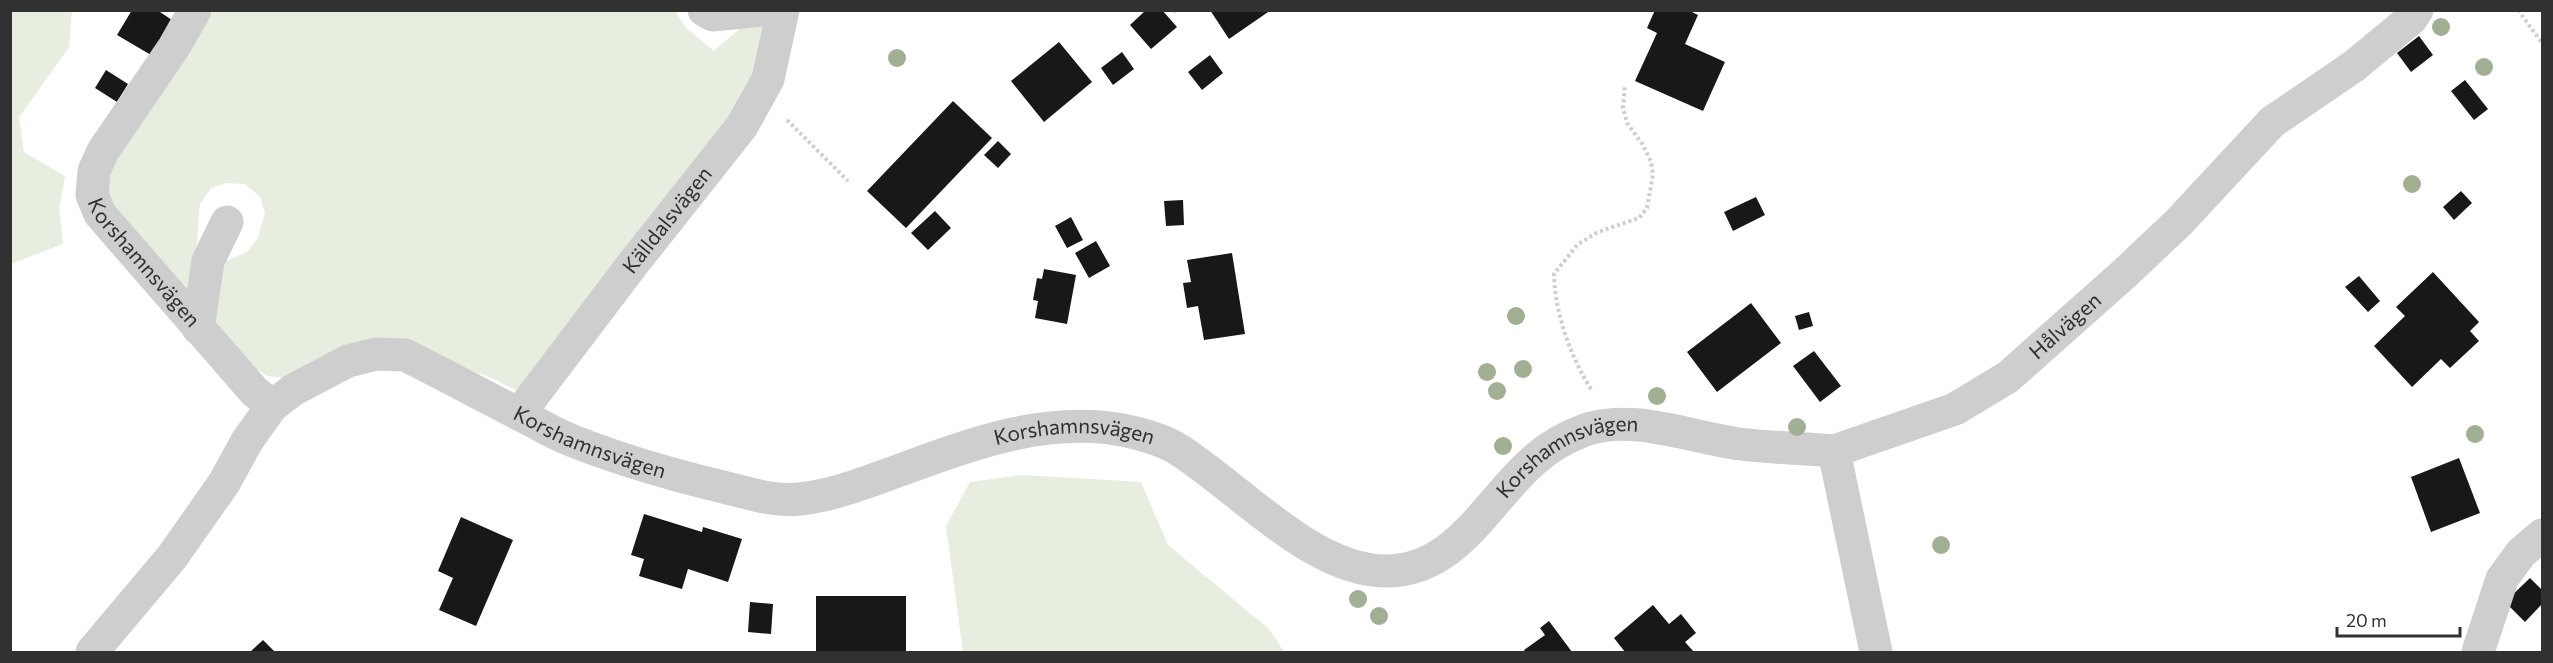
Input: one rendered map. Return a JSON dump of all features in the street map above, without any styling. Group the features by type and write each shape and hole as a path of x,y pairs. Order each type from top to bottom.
{"street":[{"name":"Korshamnsvägen","path":"195,10 174,47 103,151 94,171 92,195 100,214 254,391 272,405"},
{"path":"704,10 713,15 763,10"},
{"name":"Källdalsvägen","path":"519,414 632,265 742,126 768,79 783,10"},
{"name":"Hålvägen","path":"1834,451 1955,409 2008,377 2179,222 2272,122 2354,66 2411,20 2417,10"},
{"path":"198,328 208,261 227,222"},
{"name":"Korshamnsvägen","path":"92,652 172,556 224,483 272,405 293,390 348,361 376,354 405,356 570,440 693,480 778,500 801,499 850,488 1002,436 1057,427 1100,427 1126,431 1153,438 1178,449 1252,506 1313,548 1337,560 1361,568 1386,571 1413,567 1443,555 1469,533 1532,462 1560,441 1589,428 1619,425 1675,432 1739,444 1834,451"},
{"path":"1834,451 1876,652"},
{"path":"2478,652 2502,579 2521,553 2542,535"}],"path":[{"path":"2518,10 2542,43"},
{"path":"1619,425 1609,415 1583,377 1560,312 1554,274 1578,244 1598,232 1639,218 1647,208 1653,174 1651,162 1627,123 1623,108 1625,85"},
{"path":"758,99 781,114 848,181"}],"green space":[{"path":"11,10 72,11 69,47 19,117 24,152 65,176 59,209 63,244 11,264"},
{"path":"205,11 675,11 686,28 714,51 747,22 766,16 749,96 518,391 485,375 454,368 421,351 293,379 267,376 237,356 208,324 219,264 247,252 258,238 265,213 260,197 245,184 227,183 211,188 200,204 192,303 110,202 104,187 108,170"},
{"path":"1022,475 1141,482 1168,545 1269,629 1284,652 963,652 946,526 970,482"}],"building":[{"path":"132,10 157,10 172,20 151,55 117,35"},
{"path":"1146,10 1162,10 1177,27 1151,49 1130,25"},
{"path":"1210,10 1271,10 1229,39"},
{"path":"1655,10 1688,10 1698,15 1685,44 1725,62 1703,111 1635,81 1657,33 1647,28"},
{"path":"2419,36 2433,55 2411,72 2397,53"},
{"path":"1059,42 1092,82 1044,122 1011,81"},
{"path":"1122,52 1134,69 1113,85 1101,68"},
{"path":"1210,55 1223,73 1202,90 1188,72"},
{"path":"106,70 128,84 117,102 95,88"},
{"path":"2465,80 2488,109 2474,120 2451,91"},
{"path":"953,101 992,138 906,228 867,191"},
{"path":"998,141 1011,154 998,168 984,155"},
{"path":"2461,191 2472,203 2454,220 2443,207"},
{"path":"1756,197 1765,215 1733,231 1724,212"},
{"path":"1183,200 1184,225 1166,226 1164,201"},
{"path":"935,211 951,228 928,250 911,233"},
{"path":"1071,217 1083,240 1067,248 1055,226"},
{"path":"1096,241 1110,266 1089,278 1075,253"},
{"path":"1232,253 1245,334 1204,340 1198,306 1187,308 1183,283 1191,282 1187,260"},
{"path":"1044,269 1076,275 1067,324 1035,318 1038,301 1033,300 1037,278 1042,279"},
{"path":"2433,272 2479,322 2470,331 2479,341 2450,368 2441,359 2412,387 2374,346 2405,316 2396,307"},
{"path":"2359,276 2380,301 2368,312 2345,287"},
{"path":"1751,303 1781,343 1717,392 1687,352"},
{"path":"1809,312 1813,326 1799,330 1795,316"},
{"path":"1814,351 1841,386 1820,402 1793,366"},
{"path":"2459,458 2480,513 2431,532 2411,477"},
{"path":"644,514 702,532 703,527 742,539 728,582 688,569 682,589 639,576 644,559 631,555"},
{"path":"461,517 513,540 476,626 439,610 453,578 438,571"},
{"path":"2530,578 2542,590 2542,604 2525,622 2505,602"},
{"path":"816,596 906,596 906,651 816,651"},
{"path":"750,602 773,604 771,634 748,632"},
{"path":"1653,605 1669,624 1681,614 1696,633 1685,642 1694,652 1625,652 1614,638"},
{"path":"1549,621 1572,652 1525,652 1524,650 1545,635 1540,628"},
{"path":"263,640 275,652 250,652"}]}
